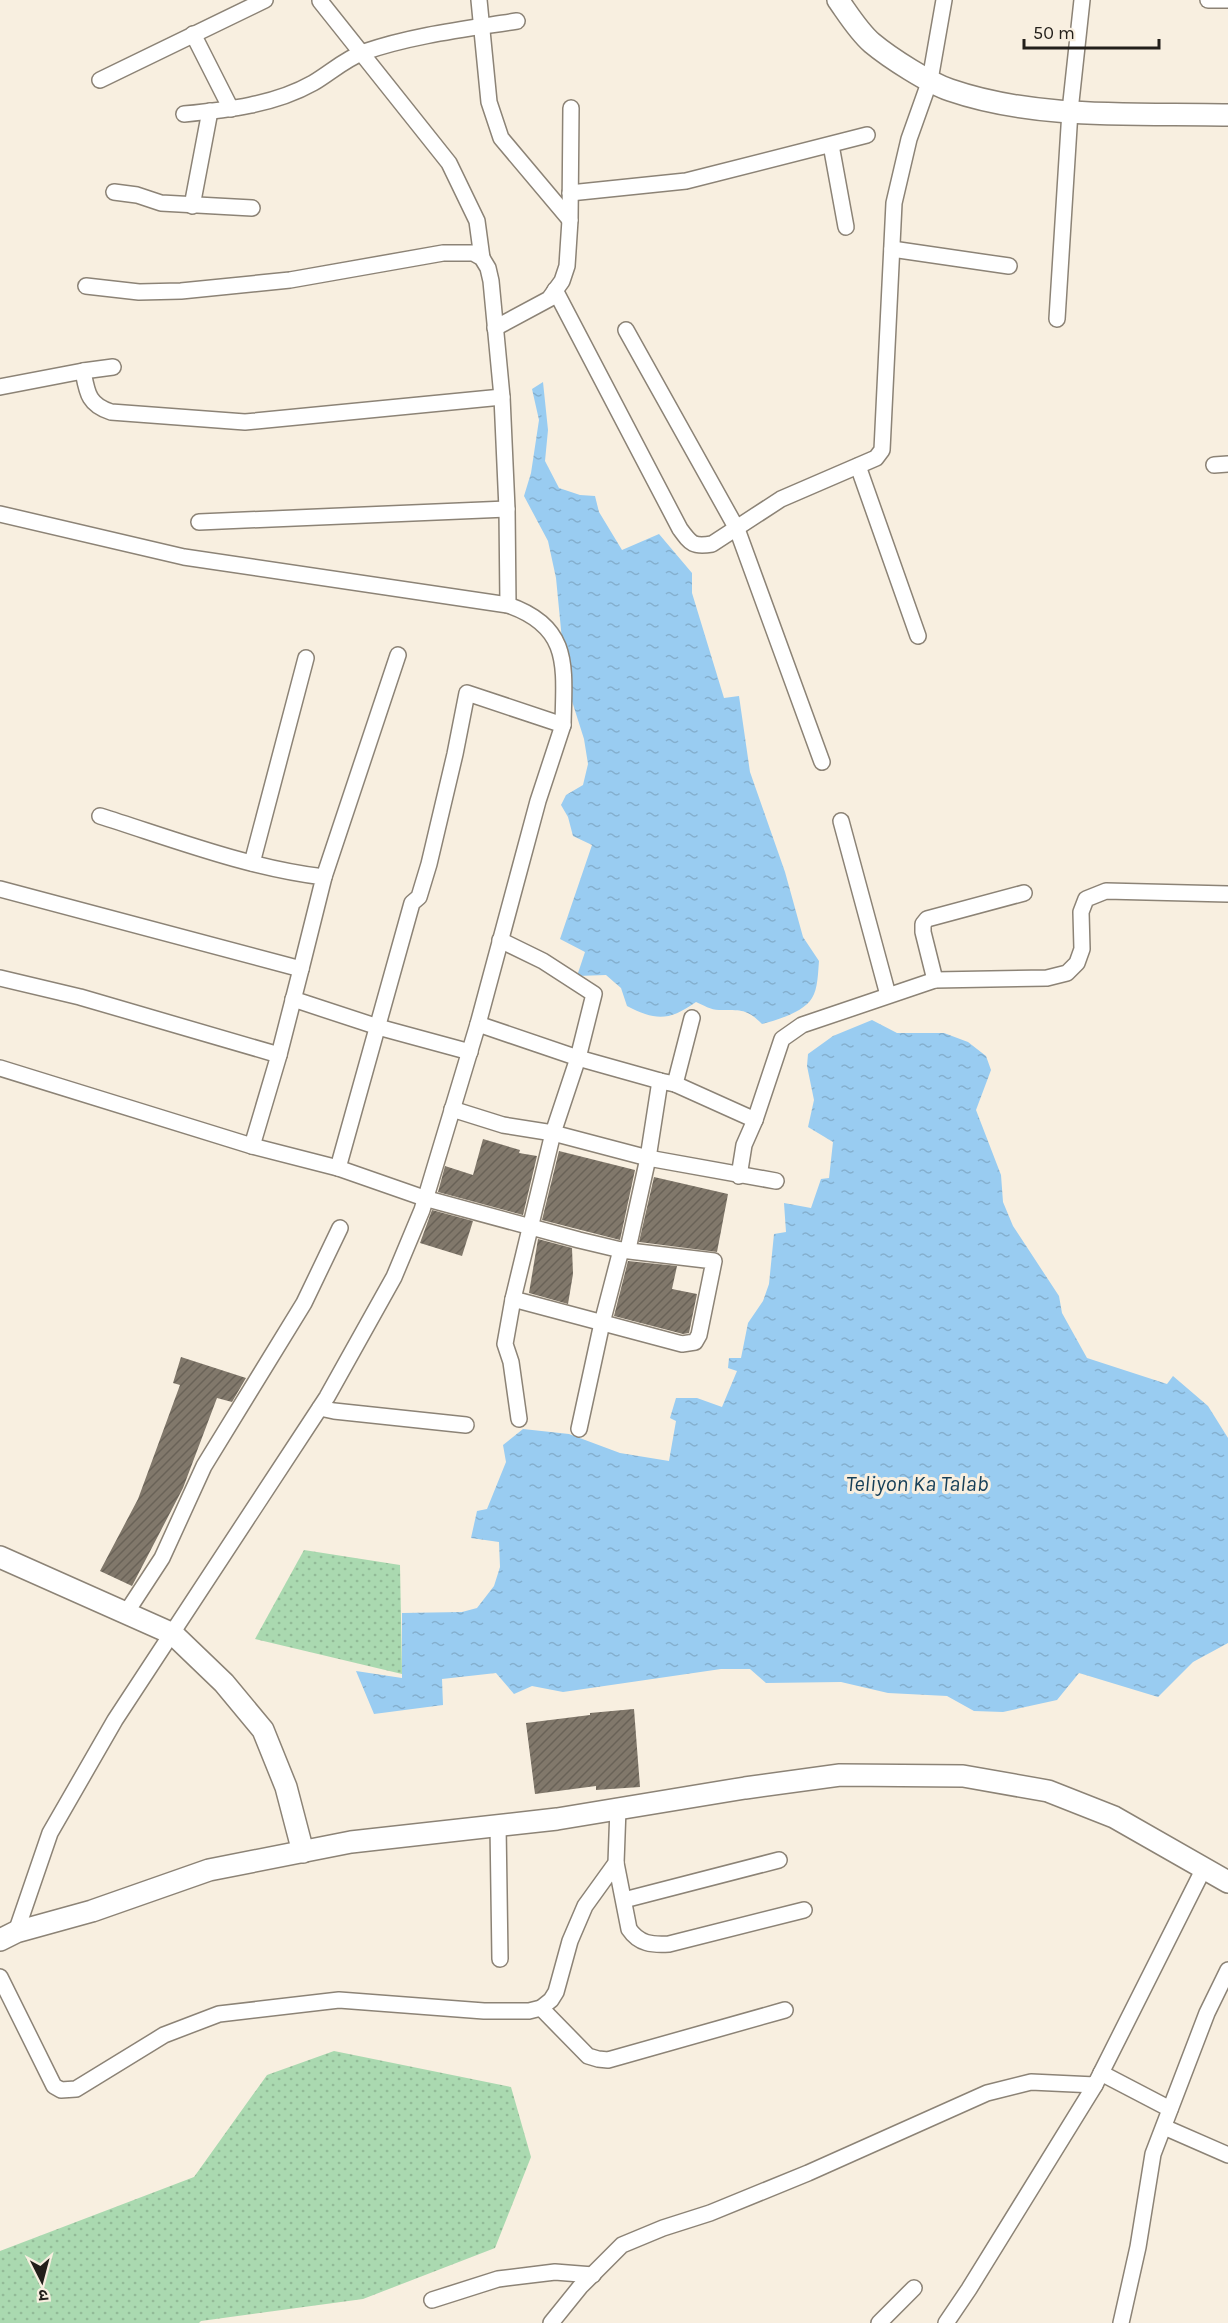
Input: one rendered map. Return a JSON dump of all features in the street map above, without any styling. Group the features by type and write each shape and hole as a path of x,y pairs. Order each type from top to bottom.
{"main road":[{"path":"838,0 871,42 949,90 1015,106 1070,111 1228,115"},
{"path":"0,1557 173,1634 224,1683 263,1730 286,1787 303,1852"},
{"path":"8,1936 92,1911 209,1870 351,1842 557,1819 840,1775 963,1776 1048,1791 1114,1817 1228,1882"}],"street":[{"path":"100,80 265,0"},
{"path":"479,0 489,102 501,138 570,220"},
{"path":"555,290 680,529 690,543 699,546 712,544 782,499 876,458 882,450 897,192 909,139 930,80 944,0"},
{"path":"1057,319 1070,111 1082,0"},
{"path":"1208,0 1228,0"},
{"path":"315,2 355,56 449,163 477,221 482,258 508,322 502,397 508,605"},
{"path":"184,114 231,109 277,98 312,84 355,56 436,33 517,21"},
{"path":"193,34 231,109"},
{"path":"508,322 549,299 562,281 567,266 570,220 571,108"},
{"path":"192,206 210,111"},
{"path":"570,193 686,181 867,135"},
{"path":"831,145 846,227"},
{"path":"114,192 137,195 161,203 252,208"},
{"path":"892,249 1009,266"},
{"path":"86,286 139,292 181,291 290,280 443,254 473,253 482,258"},
{"path":"626,330 737,529 822,762"},
{"path":"0,387 83,371 112,368"},
{"path":"83,371 92,403 102,409 121,413 245,422 502,397"},
{"path":"858,466 918,636"},
{"path":"199,522 507,509"},
{"path":"0,514 184,556 508,605 524,610 542,621 554,637 564,670 563,725 537,801 478,1024 424,1197 422,1210 394,1277 320,1408 115,1720 50,1833 8,1936"},
{"path":"252,1146 294,999 324,877 398,655"},
{"path":"252,863 306,658"},
{"path":"338,1168 412,903 419,897 429,864 455,754 466,693 563,725"},
{"path":"100,816 252,863 289,873 324,877"},
{"path":"840,821 888,995"},
{"path":"0,889 301,969"},
{"path":"739,1176 744,1145 755,1120 782,1039 802,1025 935,980 1047,978 1067,973 1077,963 1082,949 1081,912 1086,899 1106,891 1228,894"},
{"path":"935,980 923,932 923,924 927,919 1024,893"},
{"path":"500,940 543,961 594,994 578,1058 554,1133 513,1299 506,1344 511,1362 519,1419"},
{"path":"0,978 80,997 279,1055"},
{"path":"294,999 378,1027 470,1052"},
{"path":"579,1429 602,1323 624,1250 667,1083 692,1018"},
{"path":"478,1024 578,1058 667,1083 755,1120"},
{"path":"0,1068 252,1146 338,1168 424,1197 530,1227 624,1250 714,1261 699,1335 695,1342 682,1344 513,1299"},
{"path":"452,1109 503,1125 554,1133 648,1158 776,1181"},
{"path":"126,1613 162,1558 204,1466 304,1303 340,1228"},
{"path":"320,1408 466,1425"},
{"path":"618,1808 616,1863 630,1929 635,1938 653,1945 669,1944 804,1910"},
{"path":"498,1825 500,1959"},
{"path":"624,1900 778,1860"},
{"path":"0,1977 54,2086 61,2090 76,2089 164,2035 219,2014 339,2000 484,2011 528,2011 541,2008 551,2000 556,1992 570,1941 585,1906 616,1863"},
{"path":"946,2323 1098,2079 1204,1868"},
{"path":"1121,2323 1138,2247 1153,2154 1207,2013 1228,1970"},
{"path":"541,2008 588,2056 598,2060 608,2060 785,2010"},
{"path":"551,2323 622,2245 663,2228 710,2213 797,2177 987,2093 1031,2082 1098,2079 1170,2109"},
{"path":"1164,2127 1228,2156"},
{"path":"432,2300 498,2279 555,2272 593,2275"},
{"path":"879,2323 914,2288"}],"green space":[{"path":"304,1550 400,1565 402,1674 255,1639"},
{"path":"334,2051 511,2087 531,2157 495,2248 363,2299 199,2323 0,2323 0,2251 194,2177 267,2075"}],"water":[{"path":"543,382 548,430 545,461 559,488 580,495 595,496 599,512 622,550 659,534 692,573 692,593 724,698 739,696 750,772 785,872 803,937 819,961 817,985 812,998 797,1011 782,1018 762,1024 746,1012 713,1009 696,1002 670,1016 646,1014 627,1006 621,988 606,975 577,976 585,952 560,939 592,845 573,836 568,817 561,805 566,795 583,785 588,764 584,739 571,698 570,677 563,650 556,578 548,541 524,496 531,473 539,420 532,389"},
{"name":"Teliyon Ka Talab","path":"872,1020 897,1033 944,1033 968,1042 986,1056 991,1070 976,1110 1001,1175 1003,1202 1013,1226 1059,1296 1062,1313 1087,1358 1167,1384 1173,1376 1208,1406 1228,1438 1228,1643 1193,1662 1158,1697 1079,1673 1057,1700 1003,1712 974,1711 947,1696 888,1693 841,1682 766,1683 750,1669 721,1669 563,1692 532,1686 514,1694 496,1673 442,1679 443,1705 374,1714 356,1671 402,1678 402,1613 462,1612 477,1608 494,1586 500,1567 499,1542 471,1538 477,1511 487,1509 506,1462 503,1445 523,1429 569,1434 620,1453 669,1461 676,1421 670,1418 676,1398 697,1398 722,1407 737,1371 728,1368 729,1358 741,1358 748,1323 763,1301 769,1284 774,1234 786,1232 784,1203 811,1208 821,1179 829,1178 833,1142 808,1127 814,1100 807,1066 808,1054 833,1036"}],"building":[{"path":"483,1139 520,1150 519,1153 537,1156 523,1215 438,1192 445,1166 473,1175"},
{"path":"559,1151 635,1170 620,1240 542,1220"},
{"path":"654,1177 728,1194 717,1252 639,1242"},
{"path":"432,1210 473,1221 462,1256 420,1243"},
{"path":"538,1239 572,1248 573,1274 568,1304 529,1293"},
{"path":"628,1261 677,1266 672,1289 697,1294 689,1333 683,1334 614,1316"},
{"path":"181,1357 246,1378 232,1402 217,1398 183,1488 132,1586 100,1571 138,1499 180,1385 173,1383"},
{"path":"634,1709 640,1787 596,1790 596,1786 535,1794 526,1723"}]}
